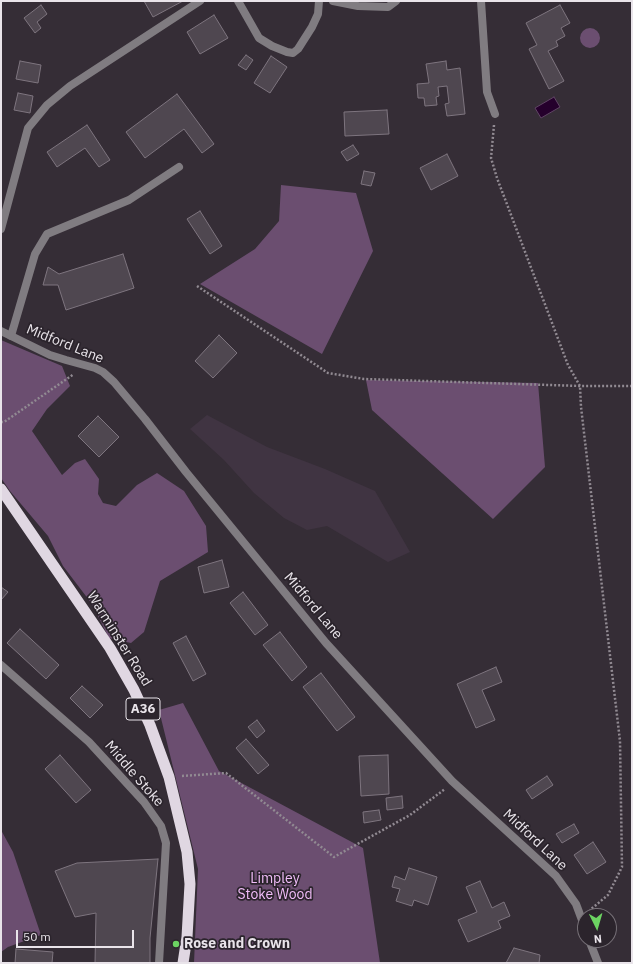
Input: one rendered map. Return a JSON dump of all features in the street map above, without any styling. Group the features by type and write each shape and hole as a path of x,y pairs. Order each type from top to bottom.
{"highway":[{"name":"Warminster Road","path":"1,489 110,648 134,690 150,726 169,777 187,852 190,884 187,937 183,963"}],"street":[{"path":"1,229 28,128 47,105 70,86 200,1"},
{"path":"238,1 259,38 272,46 293,53 298,49 312,27 318,14 319,1"},
{"path":"332,1 358,6 388,6 396,1"},
{"path":"481,1 487,92 495,114"},
{"path":"11,336 35,254 46,234 129,200 179,167"},
{"name":"Midford Lane","path":"1,331 50,355 95,368 103,372 114,382 128,397 186,472 326,643 452,781 556,876 578,908"},
{"name":"Middle Stoke","path":"1,665 89,742 144,802 161,826 166,844 159,963"},
{"path":"592,948 598,963"}],"path":[{"path":"495,114 491,158 497,178 568,365 580,386 581,407 620,741 622,867 608,895 591,908"},
{"path":"197,286 328,373 364,379 580,386 632,386"},
{"path":"1,422 4,422 86,365"},
{"path":"169,777 226,773 334,857 410,816 448,787 452,781"}],"shaded area":[{"path":"554,97 560,107 541,118 535,108"},
{"path":"207,415 267,447 325,469 375,491 410,552 388,562 327,526 307,530 284,518 254,493 224,460 190,429"}],"green space":[{"path":"590,28 597,31 600,38 597,45 590,48 583,45 580,38 583,31"},
{"path":"281,185 356,193 373,251 322,354 200,284 255,249 279,221"},
{"path":"1,340 62,366 70,386 47,409 32,431 62,475 75,463 85,459 99,479 98,494 103,503 116,506 137,485 157,473 184,491 206,526 208,552 160,581 144,632 131,643 109,638 92,604 63,566 48,536 1,478"},
{"path":"366,380 538,383 545,467 493,519 372,410"},
{"name":"Limpley Stoke Wood","path":"183,703 219,771 363,848 380,963 194,963 198,869 159,710"},
{"path":"1,830 13,852 41,935 8,947 1,952"}],"building":[{"path":"144,1 183,1 153,17"},
{"path":"41,5 47,14 37,22 41,28 35,33 24,18"},
{"path":"560,5 570,23 561,28 565,36 556,41 558,46 548,51 564,81 549,89 529,49 537,45 526,23"},
{"path":"214,15 228,38 200,54 187,32"},
{"path":"246,55 253,60 246,70 238,65"},
{"path":"271,56 287,67 270,93 254,83"},
{"path":"20,61 41,65 38,83 16,79"},
{"path":"446,61 447,70 460,68 465,114 447,116 445,104 449,103 447,86 438,87 439,96 436,97 437,105 425,106 424,98 418,98 417,84 429,83 426,64"},
{"path":"18,93 33,96 30,113 14,110"},
{"path":"177,94 214,144 202,153 184,129 145,158 126,132"},
{"path":"387,110 389,134 345,136 344,112"},
{"path":"87,125 110,160 99,167 85,148 57,167 47,152"},
{"path":"353,145 359,154 347,161 341,152"},
{"path":"447,154 458,176 431,190 420,168"},
{"path":"364,171 375,173 371,186 361,184"},
{"path":"200,211 222,246 210,254 187,219"},
{"path":"123,254 134,288 66,310 58,285 43,285 48,267 59,274"},
{"path":"219,335 237,353 213,378 195,361"},
{"path":"98,416 119,437 99,457 78,436"},
{"path":"222,560 229,587 204,593 198,567"},
{"path":"1,587 8,592 1,600"},
{"path":"243,592 268,625 255,635 230,603"},
{"path":"20,629 59,665 46,679 7,643"},
{"path":"280,632 307,667 292,681 263,645"},
{"path":"186,636 206,674 193,681 173,643"},
{"path":"496,667 502,682 482,690 495,720 476,728 457,684"},
{"path":"321,673 355,717 337,731 303,687"},
{"path":"82,686 103,705 90,718 70,698"},
{"path":"257,720 265,731 257,738 248,727"},
{"path":"246,739 269,765 258,774 236,748"},
{"path":"60,755 91,790 76,803 45,769"},
{"path":"388,755 389,794 361,796 359,756"},
{"path":"547,776 553,785 532,799 526,790"},
{"path":"402,796 403,808 387,810 386,798"},
{"path":"379,810 381,820 364,823 363,812"},
{"path":"574,824 579,833 562,843 556,834"},
{"path":"593,842 606,862 587,874 574,855"},
{"path":"158,859 150,938 150,963 95,963 96,913 75,917 55,871 77,863"},
{"path":"409,868 437,877 428,905 414,900 412,906 396,901 400,889 392,887 395,876 405,880"},
{"path":"480,881 492,908 504,902 510,916 498,921 501,928 468,942 458,920 477,912 466,887"},
{"path":"514,948 540,955 539,963 506,963"},
{"path":"16,949 53,952 52,963 15,963"}],"place":[{"name":"Rose and Crown","path":"176,944"}]}
